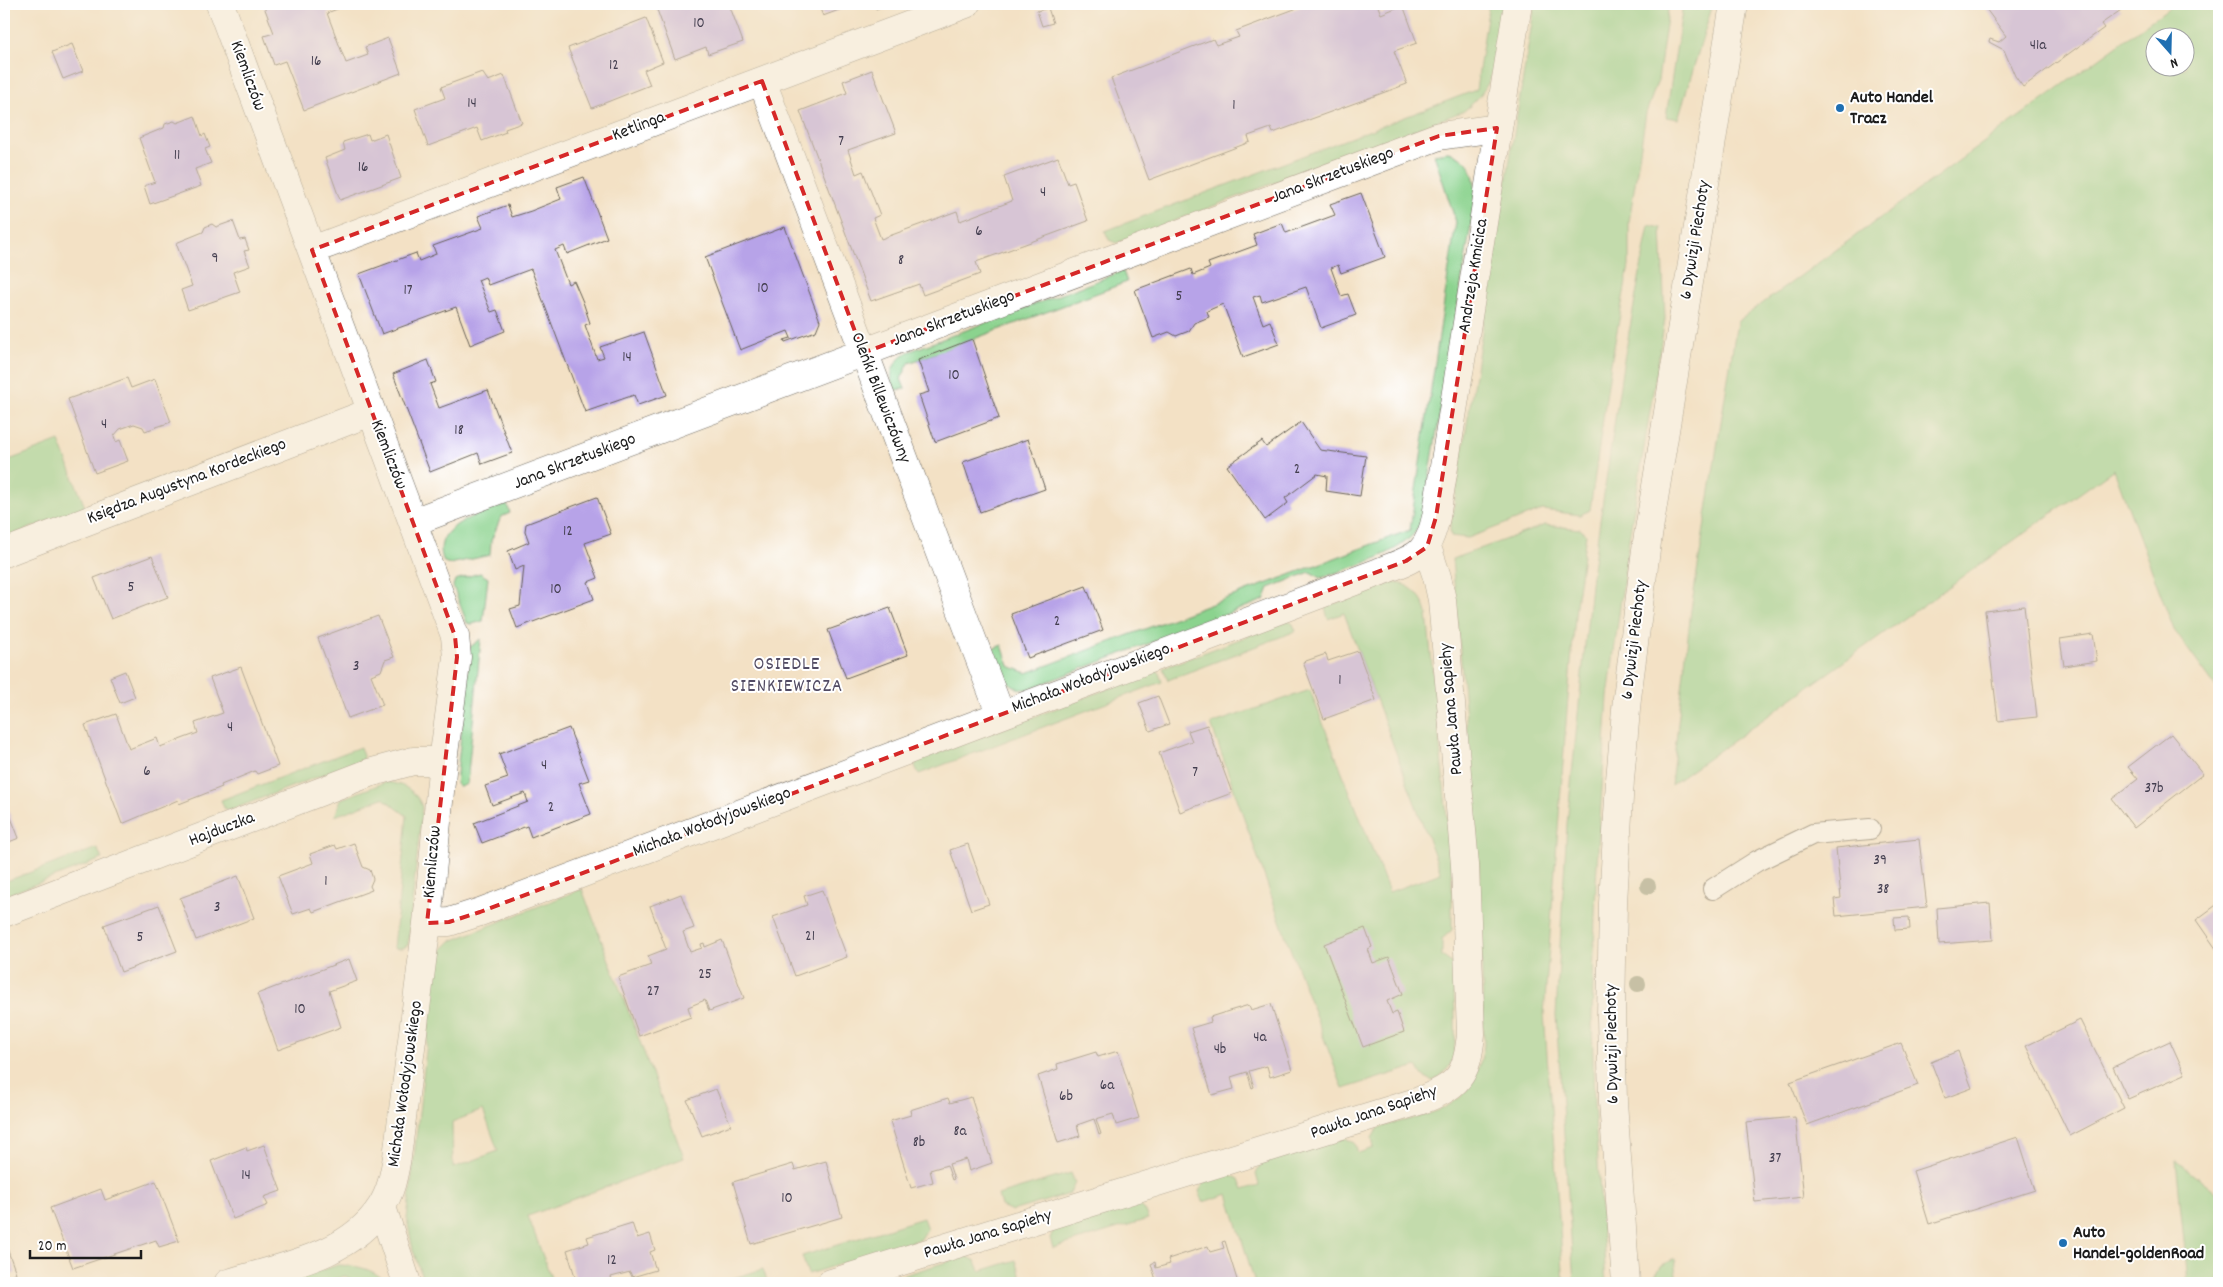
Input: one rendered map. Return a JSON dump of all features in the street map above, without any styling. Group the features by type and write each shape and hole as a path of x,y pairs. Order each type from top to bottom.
{"street":[{"name":"Kiemliczów","path":"220,4 455,636 457,657 443,761 427,923"},
{"name":"Ketlinga","path":"312,250 966,4"},
{"name":"Andrzeja Kmicica","path":"1427,547 1436,517 1518,4"},
{"name":"6 Dywizji Piechoty","path":"1626,1283 1613,1102 1611,1017 1613,920 1620,780 1627,698 1647,542 1734,4"},
{"name":"Oleńki Billewiczówny","path":"762,81 1000,713"},
{"name":"Jana Skrzetuskiego","path":"413,522 1439,136 1498,128"},
{"name":"Księdza Augustyna Kordeckiego","path":"4,553 371,412"},
{"name":"Michała Wołodyjowskiego","path":"228,1283 326,1252 350,1239 366,1226 382,1207 392,1184 397,1157 427,923 449,922 480,912 1000,713 1406,561 1427,547"},
{"name":"Pawła Jana Sapiehy","path":"831,1283 1419,1101 1443,1091 1459,1078 1469,1058 1471,1034 1465,865 1442,600 1437,576 1427,547"},
{"name":"Hajduczka","path":"4,913 369,772 412,761 443,761"},
{"path":"382,1207 407,1283"}],"lane":[{"path":"1713,889 1757,861 1813,834 1870,829"}],"highlighted area":[{"path":"762,81 863,353 1439,136 1497,128 1436,517 1427,547 1406,561 480,912 449,922 427,923 457,657 455,636 312,250"}],"green space":[{"path":"1489,4 1504,4 1496,63 1492,76 1485,88 1464,111 1116,243 1109,240 1105,231 1476,90"},
{"path":"1535,4 1669,4 1658,80 1646,113 1629,222 1629,266 1611,363 1590,510 1580,515 1542,510 1468,538 1451,536 1450,529"},
{"path":"1683,4 1713,4 1678,119 1666,117"},
{"path":"2174,4 2219,4 2219,692 2174,630 2114,469 1671,785 1691,610 1737,322"},
{"path":"1448,152 1462,158 1470,167 1476,194 1422,521 1415,532 1405,542 1378,557 1321,578 1310,572 1269,588 1264,600 1028,689 1020,689 1008,682 1000,670 992,649 1002,645 1009,666 1027,673 1410,530 1456,222 1434,154"},
{"path":"1649,225 1661,228 1665,319 1629,539 1608,697 1596,880 1592,1017 1594,1103 1606,1283 1574,1283 1556,1015 1567,824 1592,575 1623,365"},
{"path":"1123,271 1127,282 909,363 901,379 905,389 894,390 892,384 893,368 899,359 908,352"},
{"path":"59,441 85,507 4,538 4,462"},
{"path":"507,504 510,513 501,517 491,541 490,555 450,564 444,562 441,549 444,539 451,530 460,522"},
{"path":"1545,525 1580,529 1586,534 1576,605 1544,1014 1564,1283 1255,1283 1228,1194 1203,1202 1199,1191 1205,1182 1229,1174 1239,1179 1243,1190 1259,1185 1256,1174 1261,1164 1345,1138 1355,1143 1358,1153 1374,1148 1372,1138 1378,1128 1434,1112 1448,1106 1461,1097 1471,1084 1479,1067 1484,1045 1479,865 1452,559"},
{"path":"480,573 488,578 483,621 472,624 467,623 453,586 455,580"},
{"path":"1392,583 1405,585 1415,592 1423,602 1427,614 1452,868 1452,930 1442,939 1442,956 1453,964 1454,1049 1452,1062 1433,1081 1423,1076 1417,1066 1343,1089 1284,932 1211,724 1310,690 1389,892 1441,873 1344,613 1328,619 1325,607"},
{"path":"1288,621 1293,624 1296,631 1168,680 1163,668"},
{"path":"481,639 467,784 460,787 456,784 470,647"},
{"path":"1158,670 1162,682 919,774 915,766 917,761"},
{"path":"360,747 364,759 228,811 224,808 221,800"},
{"path":"386,782 398,784 408,789 416,796 422,807 408,945 403,948 394,948 407,816 383,798 335,816 341,799"},
{"path":"97,848 102,859 4,896 4,882"},
{"path":"582,889 684,1158 528,1216 553,1283 424,1283 413,1250 407,1219 436,962 440,952 451,941","holes":["483,1110 498,1151 453,1168 452,1122"]},
{"path":"2176,1160 2219,1194 2219,1283 2188,1283"},
{"path":"1071,1173 1075,1183 1069,1194 1012,1211 1001,1206 998,1195"},
{"path":"1136,1203 1144,1209 1148,1219 1053,1248 1050,1238 1055,1227"},
{"path":"923,1218 927,1229 921,1239 808,1274 802,1256"},
{"path":"966,1256 976,1261 980,1271 1016,1260 1023,1283 878,1283"},
{"path":"1675,1259 1678,1283 1649,1283 1662,1265"},
{"path":"338,1265 352,1266 371,1271 387,1283 359,1283 345,1276 323,1283 281,1283"},
{"path":"763,1269 768,1283 717,1283"}],"building":[{"path":"263,4 350,4 327,13 346,63 368,55 365,47 388,38 401,73 304,110 285,61 274,65 264,36 274,33"},
{"path":"665,4 729,4 743,42 708,54 706,47 675,59 656,7"},
{"path":"818,4 855,4 823,16"},
{"path":"874,4 889,4 876,9"},
{"path":"1308,4 1377,4 1381,14 1403,5 1417,43 1394,51 1407,84 1273,133 1271,128 1248,136 1250,142 1149,180 1111,78 1213,39 1216,45 1239,37 1236,31"},
{"path":"1994,4 2116,4 2121,10 2101,24 2104,28 2023,87 2015,76 2004,50 1989,42 1990,39 1999,42 2006,36 1986,9"},
{"path":"1048,8 1053,23 1042,26 1037,11"},
{"path":"646,18 663,62 644,70 650,85 592,108 568,48"},
{"path":"72,44 83,71 63,79 52,52"},
{"path":"872,70 896,133 848,150 856,174 863,171 880,215 873,218 881,239 957,211 960,221 1012,201 1004,177 1058,157 1068,184 1074,182 1088,221 976,262 980,274 923,295 919,284 871,301 800,111 847,93 843,81"},
{"path":"482,72 488,81 504,75 522,123 505,129 506,132 482,141 477,128 428,146 415,109 445,98 441,87"},
{"path":"195,116 202,136 205,134 210,147 205,149 211,163 195,169 201,186 150,204 144,186 155,182 139,138 164,128 165,124 174,121 177,123"},
{"path":"368,134 370,140 386,134 401,178 340,200 325,158 345,150 343,142"},
{"path":"584,177 607,238 567,254 564,246 555,250 568,284 574,281 583,302 590,323 585,325 597,359 604,357 600,347 644,332 667,395 638,405 634,395 585,412 531,269 488,285 485,277 478,280 491,312 497,310 505,331 470,345 456,307 382,334 359,274 416,253 419,261 436,254 433,246 483,228 478,216 508,205 512,217 531,211 561,199 557,187"},
{"path":"1361,193 1385,257 1341,273 1338,265 1331,268 1341,296 1348,294 1356,315 1321,328 1306,287 1262,302 1260,295 1253,297 1263,324 1270,321 1279,344 1243,357 1223,304 1207,311 1209,317 1194,323 1189,331 1176,336 1169,332 1153,338 1135,290 1191,269 1193,275 1210,268 1208,263 1257,245 1253,234 1282,223 1286,233 1335,215 1330,204"},
{"path":"233,221 240,240 245,239 249,250 244,251 250,266 233,272 240,292 188,310 181,290 192,286 176,243 203,232 205,227 212,224 216,227"},
{"path":"785,227 820,321 816,331 785,342 784,340 791,338 788,331 740,350 705,257"},
{"path":"972,339 999,418 935,442 919,395 929,392 918,360"},
{"path":"428,360 436,382 430,384 439,408 488,390 512,453 482,464 478,453 430,472 393,374"},
{"path":"127,378 131,388 155,379 171,422 145,431 143,427 134,424 120,429 114,436 116,442 120,440 128,461 95,473 68,399"},
{"path":"1301,422 1320,450 1366,456 1360,496 1326,491 1327,476 1317,474 1285,498 1288,503 1265,520 1227,466 1262,441 1266,447"},
{"path":"1028,439 1045,489 980,512 963,462"},
{"path":"597,497 611,534 585,543 598,578 588,582 594,599 517,628 510,609 520,606 524,566 515,570 508,551 529,542 525,531 526,524"},
{"path":"152,556 168,597 111,619 94,578"},
{"path":"1086,586 1103,630 1028,658 1011,614"},
{"path":"2024,606 2037,717 1998,721 1985,611"},
{"path":"890,608 908,655 846,678 828,630"},
{"path":"378,616 394,657 385,660 381,671 371,675 383,705 348,718 318,638"},
{"path":"2093,634 2097,661 2064,666 2060,639"},
{"path":"1358,651 1376,700 1324,719 1303,662 1326,654 1328,661"},
{"path":"241,667 278,766 257,774 255,771 221,785 222,787 179,804 178,800 122,824 85,725 116,714 129,749 157,738 160,747 198,733 195,723 223,713 210,678"},
{"path":"125,671 135,697 120,703 110,677"},
{"path":"1158,696 1169,724 1150,731 1139,703"},
{"path":"1207,725 1232,793 1180,812 1159,753 1192,741 1188,731"},
{"path":"569,728 589,780 579,783 591,814 531,837 527,826 482,843 474,823 528,802 525,793 492,805 485,786 508,778 499,754"},
{"path":"2171,734 2203,774 2134,828 2112,799 2138,779 2128,767"},
{"path":"4,800 19,838 4,844"},
{"path":"1919,839 1927,907 1836,916 1834,899 1841,898 1836,848"},
{"path":"354,843 363,867 370,870 373,879 370,886 372,890 313,912 311,908 293,914 278,876 313,863 310,854 335,845 337,849"},
{"path":"968,844 989,904 971,910 950,850"},
{"path":"238,876 254,918 196,940 180,898"},
{"path":"822,890 847,957 795,976 773,917 807,905 804,896"},
{"path":"681,894 694,928 683,932 690,952 702,948 701,944 704,943 705,947 722,940 744,998 709,1011 705,1000 688,1007 691,1017 639,1036 618,977 651,965 648,956 666,949 650,906"},
{"path":"1990,903 1993,940 1939,944 1937,908"},
{"path":"2219,903 2219,953 2196,920"},
{"path":"159,905 177,951 121,972 104,925"},
{"path":"1909,917 1910,929 1895,930 1894,918"},
{"path":"1365,928 1372,947 1368,949 1373,963 1389,957 1403,994 1387,1001 1392,1014 1397,1012 1404,1032 1363,1047 1324,944"},
{"path":"349,959 357,981 329,991 341,1027 278,1050 257,994"},
{"path":"1271,1004 1292,1070 1270,1077 1267,1066 1249,1071 1254,1087 1252,1088 1247,1072 1231,1077 1234,1089 1212,1095 1191,1028 1211,1022 1210,1017 1249,1005 1251,1010"},
{"path":"2080,1020 2124,1108 2070,1136 2026,1046"},
{"path":"2170,1041 2185,1074 2128,1099 2113,1067"},
{"path":"1901,1043 1918,1085 1807,1125 1790,1082"},
{"path":"1118,1051 1139,1118 1116,1125 1113,1114 1096,1119 1101,1134 1099,1135 1094,1119 1077,1125 1080,1136 1058,1143 1038,1076 1058,1069 1057,1064 1096,1052 1098,1057"},
{"path":"1958,1051 1972,1088 1945,1098 1931,1062"},
{"path":"716,1089 731,1125 702,1136 687,1100"},
{"path":"971,1097 992,1163 969,1171 966,1159 949,1164 954,1179 952,1180 947,1165 930,1170 933,1182 911,1188 890,1121 911,1115 910,1110 948,1098 950,1103"},
{"path":"1795,1117 1804,1197 1755,1202 1746,1122"},
{"path":"2018,1137 2035,1190 1929,1224 1913,1171"},
{"path":"264,1145 281,1191 264,1197 268,1205 233,1219 211,1161 246,1147 247,1151"},
{"path":"826,1161 842,1217 751,1244 733,1182 793,1164 795,1170"},
{"path":"156,1181 179,1241 159,1247 156,1240 73,1268 50,1208 101,1189 105,1200"},
{"path":"632,1223 637,1238 650,1234 655,1250 650,1252 656,1270 632,1277 630,1272 611,1277 613,1283 577,1283 567,1250 589,1243 587,1237"},
{"path":"4,1240 16,1273 7,1277 10,1283 4,1283"},
{"path":"1225,1241 1238,1283 1157,1283 1151,1264 1155,1262 1156,1268 1170,1264 1168,1259 1208,1246 1210,1252 1224,1248 1222,1242"}],"place":[{"name":"Auto Handel Tracz","path":"1840,108"},
{"name":"Auto Handel-goldenRoad","path":"2063,1243"}],"district":[{"name":"OSIEDLE SIENKIEWICZA","path":"787,676"}]}
